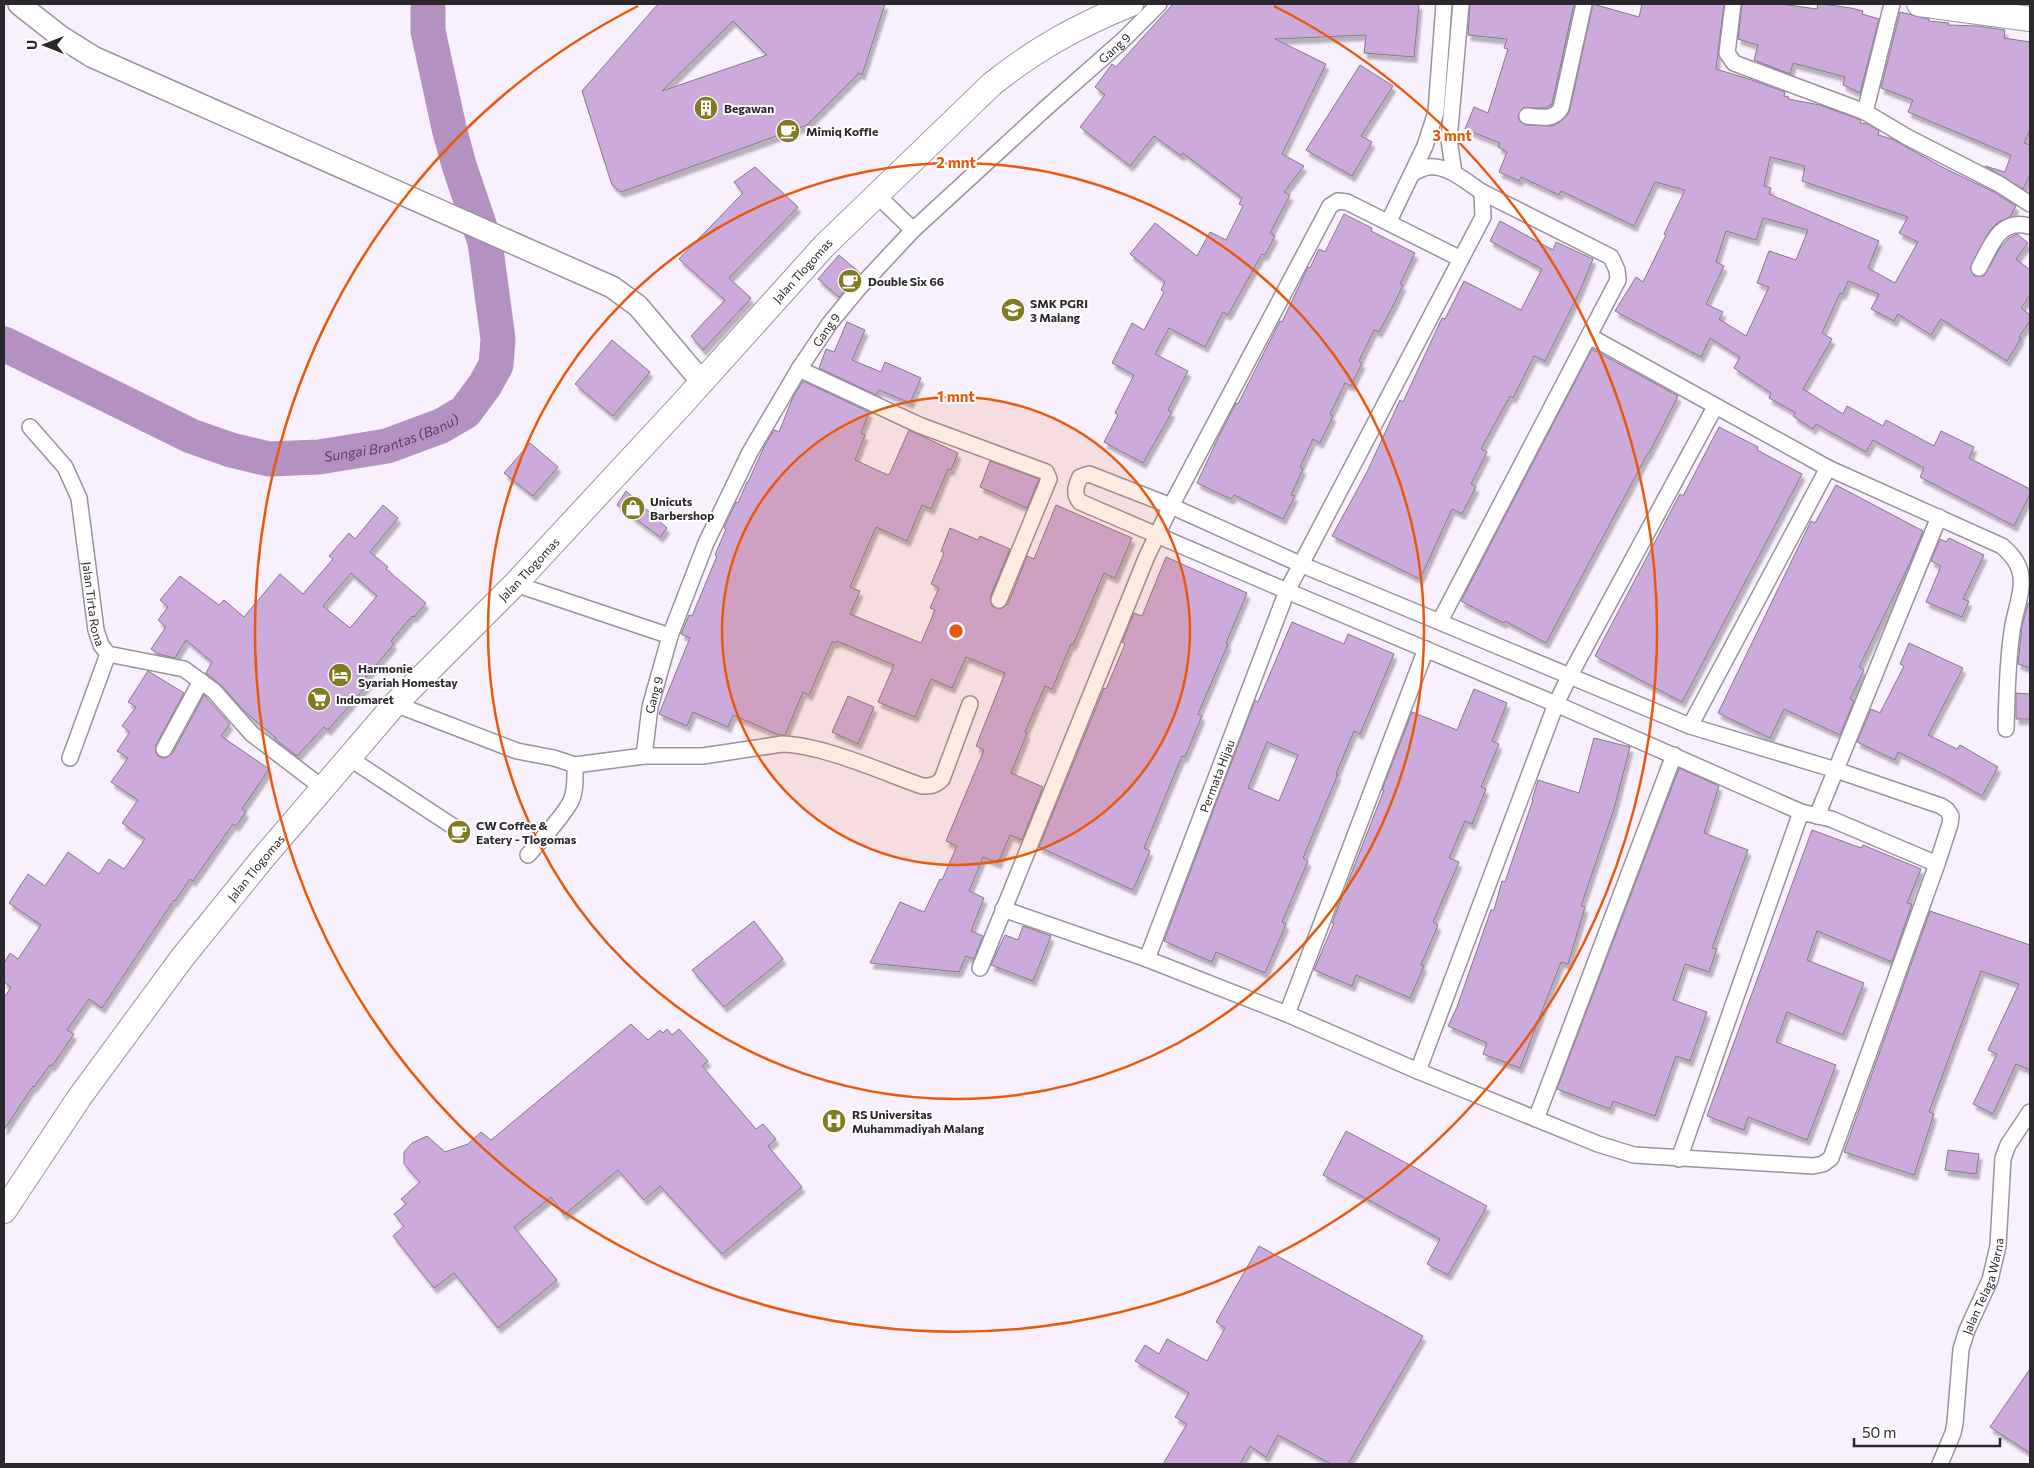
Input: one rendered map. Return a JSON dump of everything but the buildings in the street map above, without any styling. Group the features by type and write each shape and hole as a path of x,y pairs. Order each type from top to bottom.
{"main road":[{"path":"19,4 46,26 76,47 93,56 612,287 638,306 702,382"},
{"name":"Jalan Tlogomas","path":"7,1200 182,958 223,906 323,788 395,704 515,584 702,382 824,246 992,84 1019,62 1056,38 1131,4"},
{"path":"1919,4 2030,19"}],"street":[{"name":"Gang 9","path":"644,756 650,707 670,636 702,551 728,494 769,418 830,323 858,288 913,230 1122,41 1159,4"},
{"path":"1389,221 1431,132 1436,112 1444,4"},
{"path":"1454,174 1449,140 1453,114 1461,4"},
{"path":"1527,116 1553,117 1558,115 1584,4"},
{"path":"1733,4 1728,53 1734,63 1864,112 1907,137 1999,184 2030,204"},
{"path":"1864,112 1892,4"},
{"path":"1440,63 1457,64"},
{"path":"1436,112 1453,114"},
{"path":"1413,173 1428,167 1438,167 1454,174 1510,207 1611,257 1617,270 1618,280 1440,621"},
{"path":"1482,192 1483,217 1510,207"},
{"path":"876,194 913,230"},
{"path":"980,968 1157,534 1330,206 1338,201 1347,202 1389,221 1462,259"},
{"name":"Permata Hijau","path":"1147,958 1287,592 1483,217"},
{"path":"1979,268 2000,232 2006,227 2015,224 2030,229"},
{"path":"1589,336 1714,407 1828,468 2002,546 2016,561 2020,570 2020,589 2009,657 2006,729"},
{"path":"799,369 919,425 1046,472 1049,479 999,600"},
{"path":"1418,1071 1556,704 1714,407"},
{"name":"Jalan Tirta Rona","path":"30,427 65,467 79,498 96,630 101,645 108,654 184,670 214,691 252,734 323,788"},
{"path":"1690,726 1828,468"},
{"path":"1003,909 1147,958 1287,1014 1418,1071 1598,1144 1634,1155 1813,1166 1823,1164 1831,1158 1937,864 1950,824 1951,816 1947,810 1836,770 1690,726 1300,564 1095,474 1084,474 1077,484 1076,494 1080,502 1287,592 1556,704 1802,812 1831,819 1937,864"},
{"path":"1817,816 1938,517"},
{"path":"515,584 670,636"},
{"path":"1287,1014 1426,649"},
{"path":"70,758 108,654"},
{"path":"164,749 200,681"},
{"path":"395,704 517,751 554,758 575,765 644,756 702,756 791,744 855,762 922,786 937,784 942,779 970,704"},
{"path":"1536,1119 1674,755"},
{"path":"349,758 457,829"},
{"path":"528,855 546,835 571,801 575,783 575,765"},
{"path":"1679,1159 1802,812"},
{"name":"Jalan Telaga Warna","path":"1940,1464 1953,1433 1961,1349 1967,1330 1990,1280 1998,1246 2003,1158 2008,1145 2030,1112"}],"waterway":[{"name":"Sungai Brantas (Banu)","path":"4,344 191,436 231,450 269,459 319,457 387,446 441,426 465,412 485,385 496,365 498,339 485,242 459,165 449,128 428,31 428,4"}],"place":[{"name":"Begawan","path":"706,108"},
{"name":"Mimiq Koffie","path":"788,131"},
{"name":"Double Six 66","path":"850,281"},
{"name":"SMK PGRI 3 Malang","path":"1013,310"},
{"name":"Unicuts Barbershop","path":"633,508"},
{"name":"Harmonie Syariah Homestay","path":"340,675"},
{"name":"Indomaret","path":"319,699"},
{"name":"CW Coffee & Eatery - Tlogomas","path":"459,832"},
{"name":"RS Universitas Muhammadiyah Malang","path":"834,1121"}]}
